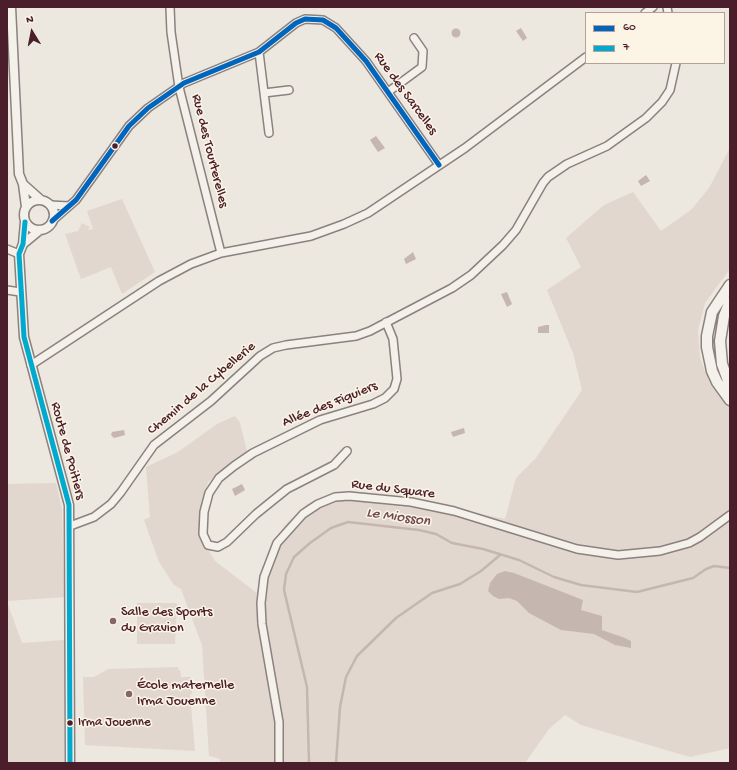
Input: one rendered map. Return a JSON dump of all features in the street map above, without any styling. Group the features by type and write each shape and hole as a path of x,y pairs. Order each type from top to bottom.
{"main road":[{"path":"730,285 712,312 707,336 708,360 712,371 730,400"},
{"path":"730,301 724,316 720,341 722,364 730,386"}],"street":[{"path":"11,7 18,174 22,184 26,207 24,216 26,222 34,229 40,230 46,228 76,200 129,126 148,108 184,83 259,52 268,134"},
{"name":"Rue des Tourterelles","path":"170,7 171,32 179,87 222,253"},
{"name":"Rue des Sarcelles","path":"259,52 296,23 305,19 322,20 330,24 366,61 439,165"},
{"path":"388,92 422,67 423,51 414,38"},
{"path":"31,364 159,281 191,264 222,253 310,236 344,224 389,200 585,58"},
{"name":"Chemin de la Cybellerie","path":"70,526 94,517 111,504 154,445 211,401 260,356 273,348 286,344 356,336 370,331 452,288 471,275 488,261 516,230 548,177 567,164 607,146 646,118 662,102 670,90 676,64"},
{"path":"264,93 289,90"},
{"path":"22,184 41,200 50,205 69,206"},
{"path":"26,207 31,202 41,200"},
{"path":"50,205 54,213 52,221"},
{"name":"Route de Poitiers","path":"26,222 23,244 19,254 20,292 24,337 69,505 70,763"},
{"name":"Route de Poitiers","path":"23,244 40,230"},
{"path":"7,249 19,254"},
{"path":"7,290 20,292"},
{"name":"Allée des Figuiers","path":"347,451 334,465 287,489 256,514 227,542 218,547 208,545 203,534 204,512 209,493 219,478 253,453 320,420 374,404 385,398 394,389 397,379 393,339 386,322"},
{"name":"Rue du Square","path":"279,763 279,722 261,610 264,577 278,543 303,514 318,504 335,497 349,496 411,502 454,511 577,550 618,555 660,551 689,543 700,537 730,515"}],"shaded area":[{"path":"521,28 527,38 523,41 516,31"},
{"path":"454,29 458,29 460,33 458,37 454,37 452,35 452,31"},
{"path":"376,136 385,148 378,152 370,140"},
{"path":"730,148 730,269 705,303 698,330 700,358 710,384 730,407 730,748 690,757 581,725 565,715 549,729 525,763 220,763 220,759 209,756 202,645 181,589 174,585 159,562 144,520 150,517 146,467 178,452 217,424 235,416 240,423 247,451 208,482 199,522 203,542 215,561 257,593 263,567 275,539 285,525 307,504 332,494 361,492 410,499 505,519 516,478 536,458 582,390 573,353 547,290 581,267 566,238 604,205 633,192 661,231 691,210 709,188"},
{"path":"646,175 650,181 641,186 638,181"},
{"path":"122,199 155,272 122,294 111,267 81,279 65,234 78,231 82,223 90,227 88,230 93,229 87,211"},
{"path":"413,252 416,259 406,264 404,259"},
{"path":"507,292 512,304 507,307 501,294"},
{"path":"549,325 549,333 538,333 538,327"},
{"path":"464,428 465,433 453,437 451,432"},
{"path":"124,430 125,435 114,438 111,435 112,432"},
{"path":"56,483 62,509 64,597 7,601 7,484"},
{"path":"242,484 245,490 235,496 232,489"},
{"path":"505,571 514,573 583,600 581,610 602,616 602,630 631,641 631,648 615,645 594,634 561,630 529,613 517,601 509,598 499,599 493,596 488,591 490,583 497,574"},
{"path":"7,602 22,643 64,640 64,763 7,763"},
{"path":"137,603 177,603 175,644 137,644"},
{"path":"178,667 181,677 191,677 192,694 190,694 195,751 85,745 83,677 94,677 108,669"}],"waterway":[{"name":"Le Miosson","path":"309,763 307,687 284,590 286,574 294,557 331,528 348,522 419,530 436,534 452,543 483,549 519,560 554,577 581,585 637,592 693,578 706,569 714,566 730,568"},
{"path":"336,763 340,707 346,677 357,656 396,618 432,593 460,584 481,571 500,555"}],"transit line":[{"name":"60","path":"52,221 76,200 129,126 148,108 184,83 259,52 296,23 305,19 323,20 336,28 366,61 439,165"},
{"name":"7","path":"25,222 23,244 19,254 24,337 69,505 70,763"}],"place":[{"name":"Salle des Sports du Gravion","path":"113,621"},
{"name":"École maternelle Irma Jouenne","path":"129,694"},
{"name":"Irma Jouenne","path":"70,723"}]}
